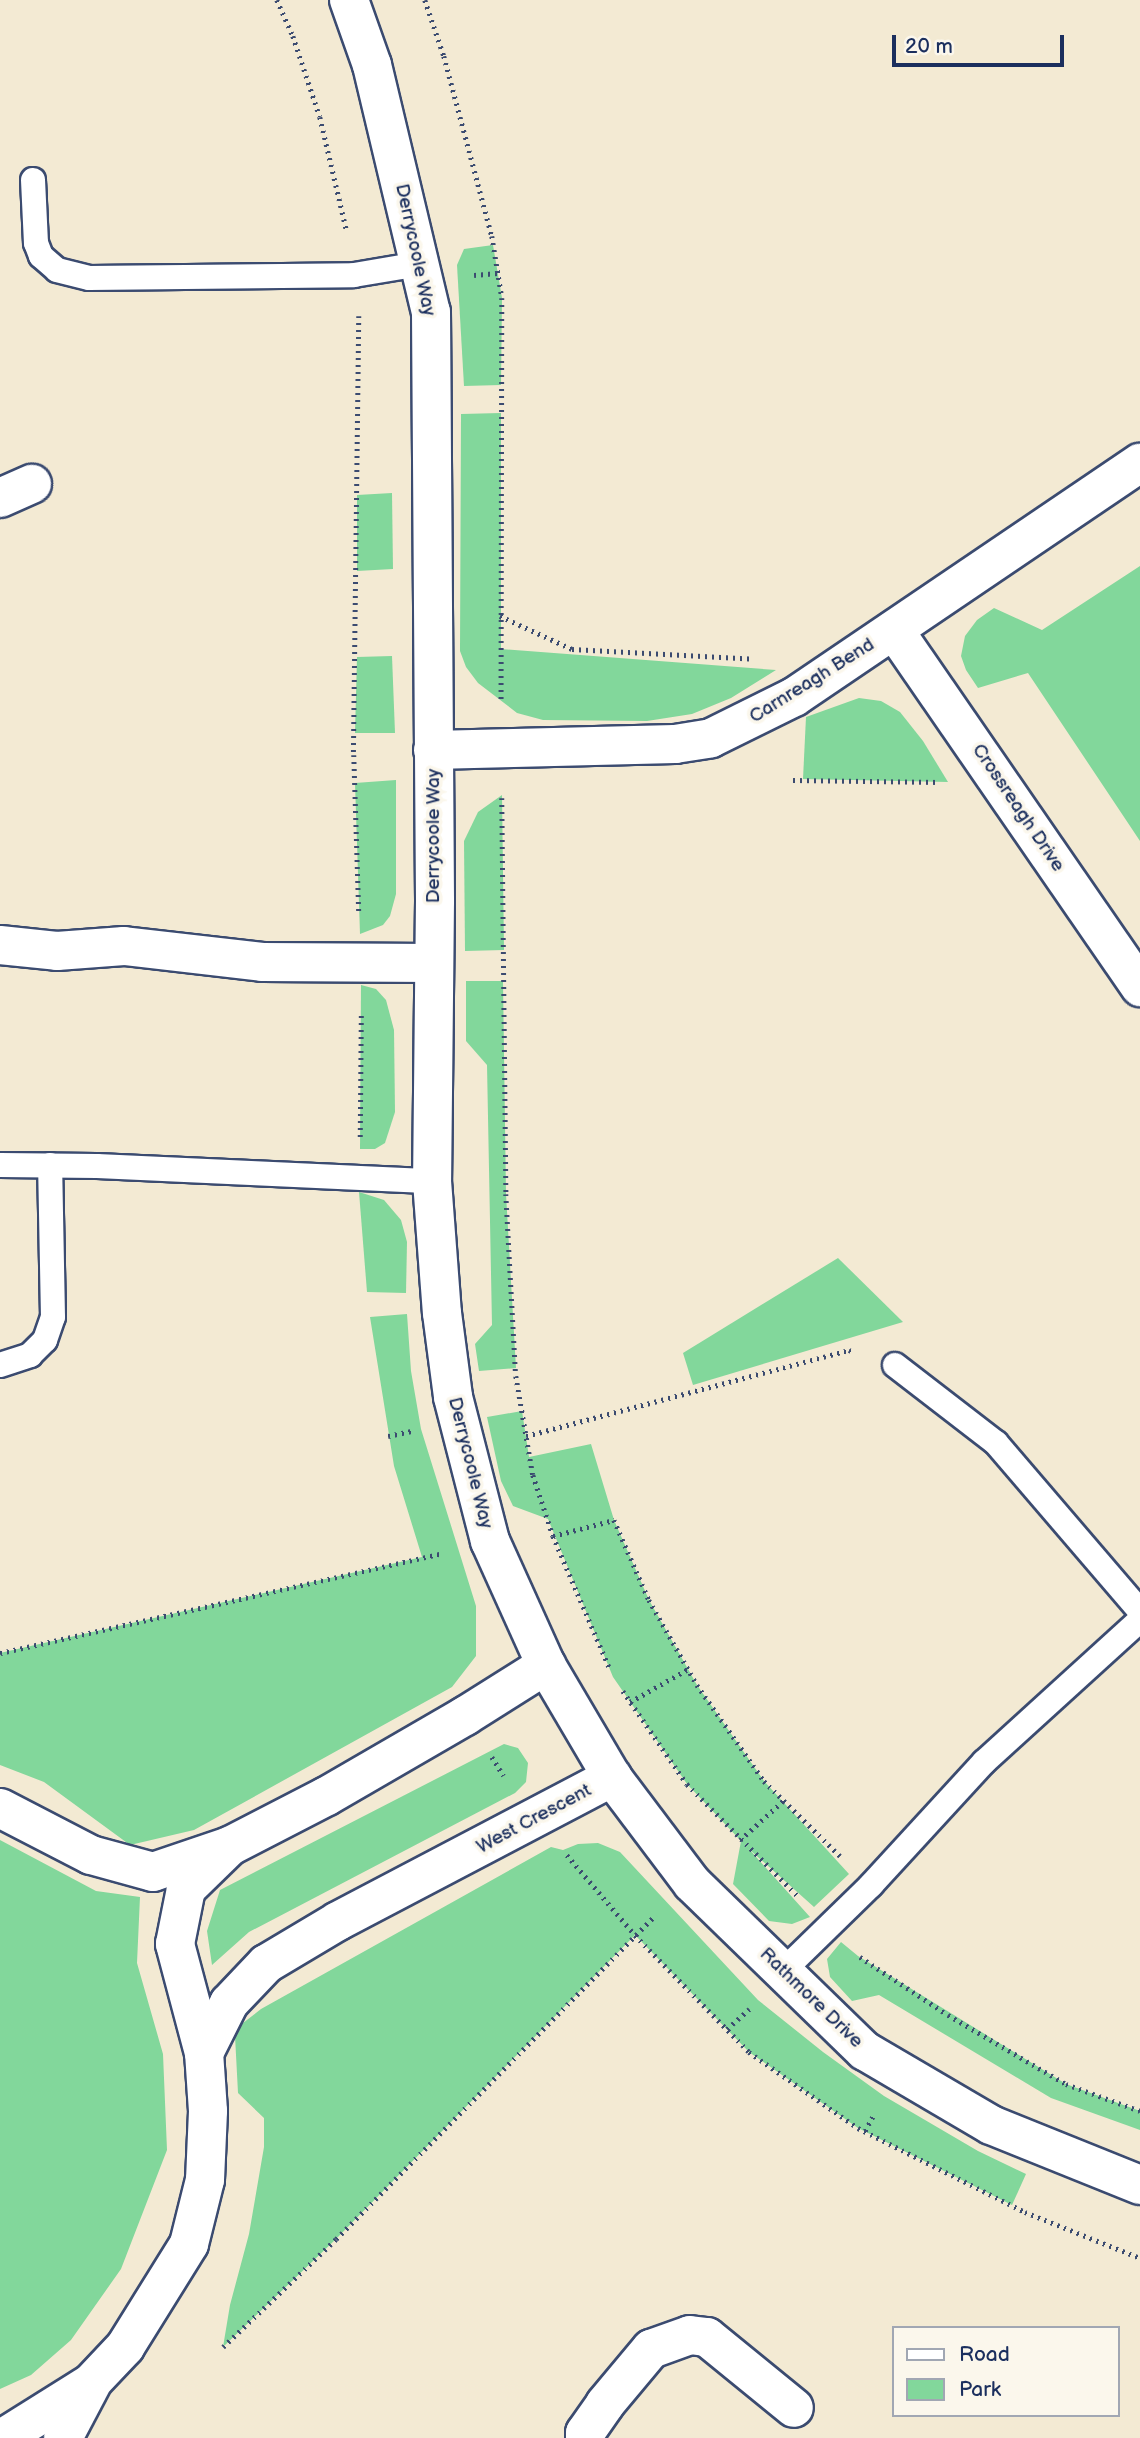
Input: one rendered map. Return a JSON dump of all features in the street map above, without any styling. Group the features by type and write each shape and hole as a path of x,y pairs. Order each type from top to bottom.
{"street":[{"name":"Derrycoole Way","path":"349,0 364,37 431,312 434,963 432,1181 442,1312 453,1397 490,1541 546,1665"},
{"name":"Carnreagh Bend","path":"433,750 675,744 711,738 764,714 824,676 1140,463"},
{"name":"Crossreagh Drive","path":"894,630 1002,783 1140,987"},
{"path":"0,945 57,951 124,946 262,962 434,963"},
{"path":"0,1808 90,1855 153,1872 230,1846 384,1763 546,1665"},
{"name":"West Crescent","path":"204,2053 229,2003 266,1964 338,1921 612,1777 546,1665"},
{"name":"Rathmore Drive","path":"612,1777 692,1883 865,2052 990,2125 1140,2185"},
{"path":"63,2438 92,2383 125,2347 189,2244 205,2180 208,2111 204,2053 175,1944 186,1889 230,1846"},
{"path":"585,2438 585,2433 606,2404 651,2349 690,2335 708,2337 794,2407"},
{"path":"3,2438 92,2383"}],"lane":[{"path":"33,180 36,243 41,256 57,270 89,278 354,275 420,264"},
{"path":"0,1165 359,1176 432,1181"},
{"path":"0,1365 30,1355 45,1340 53,1317 50,1166"},
{"path":"895,1365 996,1443 1140,1611"},
{"path":"783,1971 871,1885 984,1762 1140,1620"}],"path":[{"path":"276,0 293,36 320,117 344,211 359,315 354,755 362,961 359,1176"},
{"path":"425,0 444,56 492,236 502,299 501,703"},
{"path":"500,616 572,649 739,657 824,676"},
{"path":"793,780 1002,783"},
{"path":"502,795 506,1194 516,1376 533,1475 553,1536 613,1677"},
{"path":"526,1436 849,1350 895,1365"},
{"path":"553,1536 614,1520 649,1600 688,1669 764,1781 871,1885"},
{"path":"0,1653 490,1541"},
{"path":"630,1702 688,1669"},
{"path":"619,1685 687,1784 858,1956 948,2015 1066,2084 1140,2111"},
{"path":"488,1751 508,1782"},
{"path":"740,1840 783,1801"},
{"path":"223,2347 336,2239 635,1935 692,1883"}],"green space":[{"path":"493,245 502,298 501,385 464,386 457,265 464,249"},
{"path":"501,413 501,649 776,670 731,698 692,714 647,721 543,720 517,713 478,683 466,667 460,651 461,414"},
{"path":"392,493 393,569 357,571 357,495"},
{"path":"1140,566 1140,841 1028,673 978,688 966,670 961,656 965,636 977,620 994,608 1042,630"},
{"path":"392,656 395,733 355,733 357,657"},
{"path":"859,698 881,701 900,712 923,741 948,782 803,779 806,717"},
{"path":"396,780 396,894 390,916 383,925 360,934 355,783"},
{"path":"502,795 504,950 465,951 464,841 478,812"},
{"path":"466,981 503,981 506,1194 516,1368 479,1371 475,1344 492,1325 487,1065 466,1041"},
{"path":"361,985 376,989 386,1000 394,1030 395,1112 385,1143 375,1149 360,1149"},
{"path":"359,1192 384,1200 401,1220 407,1242 406,1293 367,1292"},
{"path":"838,1258 903,1322 693,1385 683,1353"},
{"path":"407,1314 411,1371 421,1429 476,1606 476,1656 452,1687 194,1830 130,1845 44,1782 0,1765 0,1653 422,1557 394,1466 370,1317"},
{"path":"522,1411 529,1457 591,1444 614,1520 649,1600 697,1685 764,1781 849,1874 814,1907 749,1849 810,1917 792,1924 769,1921 733,1884 741,1841 687,1784 613,1677 548,1519 513,1506 501,1481 487,1417"},
{"path":"504,1744 518,1748 528,1763 526,1782 515,1793 249,1932 212,1965 207,1931 220,1890"},
{"path":"0,1840 96,1891 140,1897 137,1963 163,2054 167,2150 121,2269 71,2340 31,2375 0,2389"},
{"path":"598,1843 620,1852 758,2000 823,2052 884,2096 978,2151 1026,2174 1012,2205 858,2128 749,2052 635,1935 336,2239 223,2347 230,2305 249,2234 264,2147 264,2118 238,2093 235,2036 243,2023 261,2009 551,1847 563,1850 578,1844"},
{"path":"841,1942 858,1956 1066,2084 1140,2111 1140,2130 1051,2098 879,1995 852,2001 830,1977 827,1959"}]}
